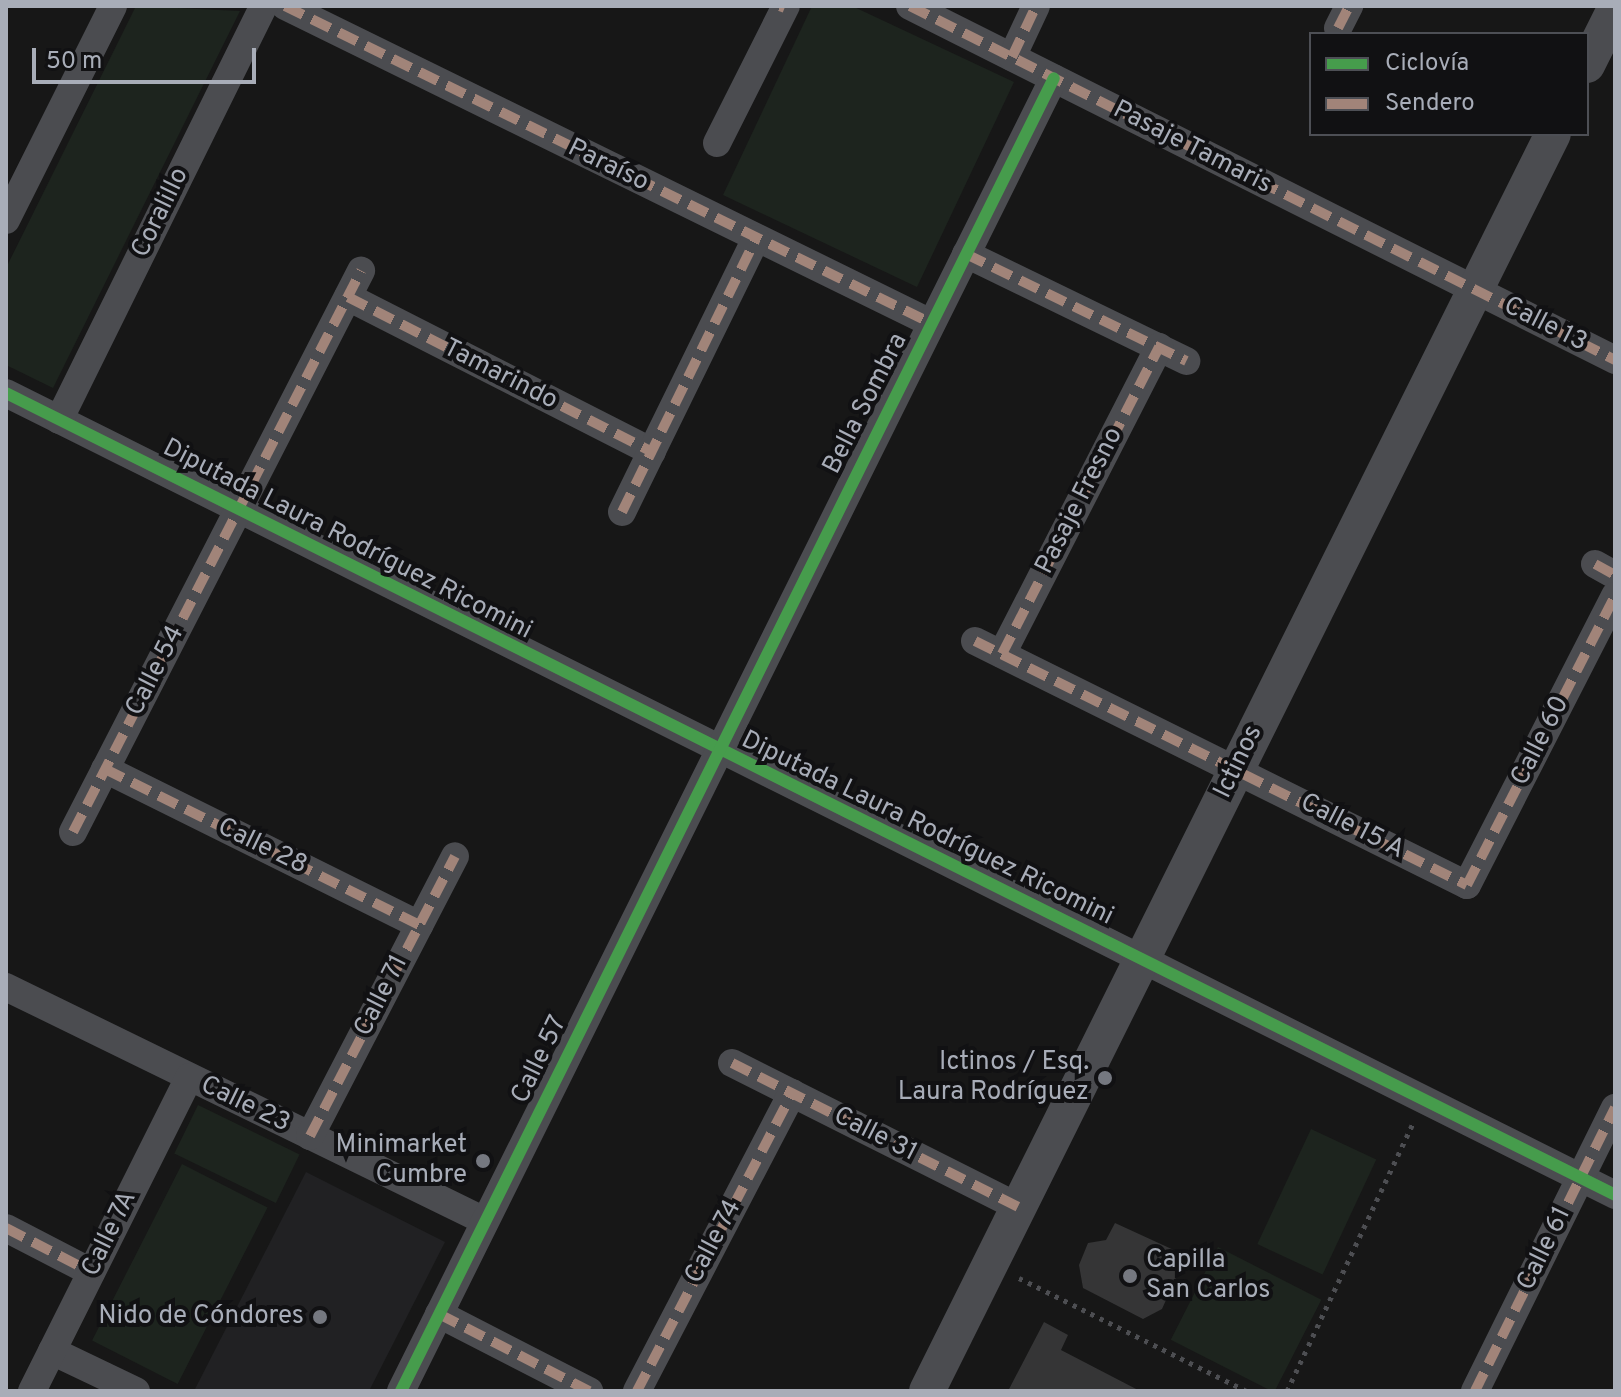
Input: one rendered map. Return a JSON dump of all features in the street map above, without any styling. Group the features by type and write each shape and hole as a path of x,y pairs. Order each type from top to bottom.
{"street":[{"path":"6,220 113,6"},
{"name":"Coralillo","path":"59,420 264,6"},
{"name":"Paraíso","path":"285,6 931,323"},
{"name":"Pasaje Tamaris","path":"910,6 1475,290"},
{"path":"1012,57 1036,6"},
{"path":"717,143 784,7"},
{"path":"1589,61 1615,9"},
{"name":"Bella Sombra","path":"718,749 1054,78"},
{"name":"Ictinos","path":"927,1391 1552,136"},
{"path":"622,512 756,239"},
{"path":"966,254 1186,361"},
{"path":"239,509 361,271"},
{"name":"Calle 13","path":"1475,290 1615,360"},
{"name":"Tamarindo","path":"348,297 652,452"},
{"name":"Pasaje Fresno","path":"1002,654 1159,347"},
{"name":"Diputada Laura Rodríguez Ricomini","path":"6,393 1615,1195"},
{"name":"Calle 54","path":"73,832 239,509"},
{"name":"Calle 60","path":"1467,885 1615,596"},
{"path":"975,641 1236,769"},
{"name":"Calle 57","path":"401,1391 718,749"},
{"name":"Calle 28","path":"105,769 419,925"},
{"name":"Calle 15 A","path":"1236,769 1467,885"},
{"name":"Calle 71","path":"310,1136 455,856"},
{"name":"Calle 23","path":"6,987 485,1221"},
{"name":"Calle 31","path":"732,1063 1018,1207"},
{"name":"Calle 7A","path":"32,1391 189,1077"},
{"name":"Calle 74","path":"637,1391 792,1093"},
{"name":"Calle 61","path":"1475,1391 1615,1108"},
{"path":"6,1228 91,1272"},
{"path":"439,1314 589,1391"},
{"path":"52,1351 136,1391"}],"path":[{"path":"1287,1391 1424,1100"},
{"path":"990,1264 1247,1391"}],"shaded area":[{"path":"136,6 240,11 53,388 6,365 6,268"},
{"path":"812,6 852,6 1014,82 917,287 723,195"},
{"path":"198,1105 300,1155 276,1203 174,1154"},
{"path":"1311,1129 1376,1159 1323,1275 1257,1244"},
{"path":"182,1164 268,1208 178,1384 92,1340"},
{"name":"Nido de Cóndores","path":"306,1172 445,1242 369,1391 194,1391"},
{"path":"1218,1247 1321,1300 1275,1391 1171,1340"}],"building":[{"name":"Capilla San Carlos","path":"1115,1223 1176,1251 1170,1263 1179,1271 1162,1309 1143,1319 1083,1288 1079,1265 1088,1243 1106,1240"},
{"path":"1044,1322 1068,1335 1061,1350 1140,1391 1008,1391"}],"marked path":[{"path":"285,6 931,323"},
{"path":"780,6 785,8"},
{"path":"910,6 1615,360"},
{"path":"1012,57 1036,6"},
{"path":"1338,28 1349,6"},
{"path":"622,512 756,239"},
{"path":"966,254 1186,361"},
{"path":"73,832 361,271"},
{"path":"348,297 652,452"},
{"path":"1002,654 1159,347"},
{"path":"1595,564 1615,575"},
{"path":"975,641 1467,885 1615,596"},
{"path":"105,769 419,925"},
{"path":"310,1136 455,856"},
{"path":"732,1063 1018,1207"},
{"path":"637,1391 792,1093"},
{"path":"1475,1391 1615,1108"},
{"path":"6,1228 91,1272"},
{"path":"439,1314 589,1391"}],"cycle path":[{"path":"401,1391 1054,78"},
{"path":"6,393 1615,1195"}],"place":[{"name":"Ictinos / Esq. Laura Rodríguez","path":"1105,1078"},
{"name":"Minimarket Cumbre","path":"483,1161"},
{"name":"Capilla San Carlos","path":"1130,1276"},
{"name":"Nido de Cóndores","path":"320,1317"}]}
